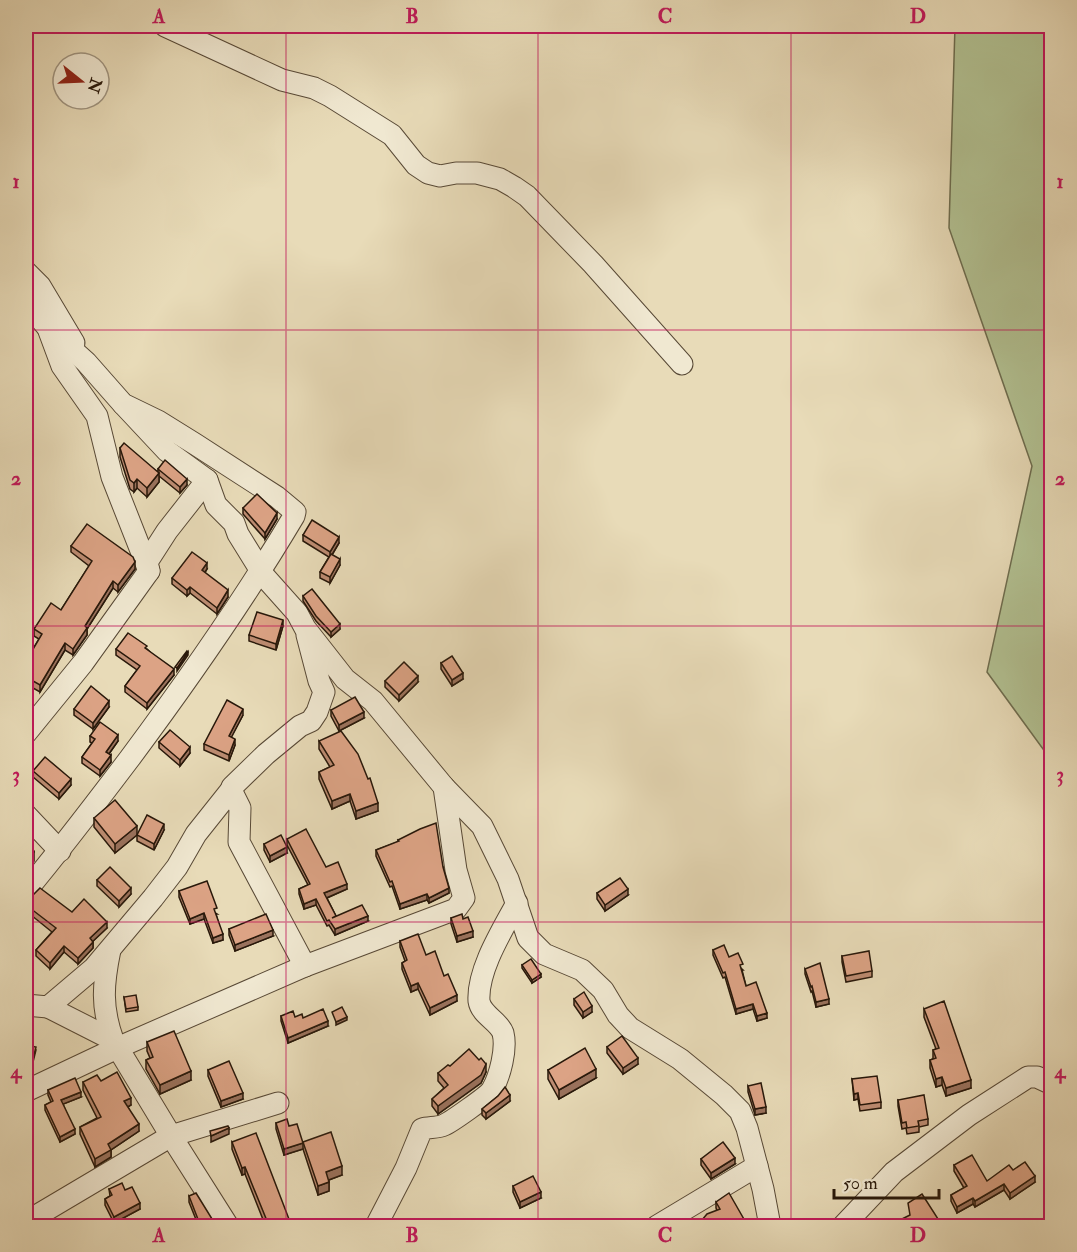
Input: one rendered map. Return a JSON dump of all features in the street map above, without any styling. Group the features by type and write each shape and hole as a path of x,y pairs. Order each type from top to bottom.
{"street":[{"path":"165,26 282,80 314,88 330,96 392,135 411,159 428,173 440,176 456,172 477,173 500,179 514,187 527,196 593,264 682,364"},
{"path":"26,272 40,286 86,362"},
{"path":"26,302 48,328 86,362 167,451 207,480 216,505 234,524 272,587 297,614 305,628 345,679 373,701 444,788 482,825 508,879 528,938 544,954 582,970 603,990 618,1015 630,1028 680,1059 740,1111 757,1166 770,1227"},
{"path":"48,328 62,366 97,416 112,477 150,571"},
{"path":"26,891 60,850 180,690 261,570 294,516 293,509 177,432 123,404"},
{"path":"150,571 147,562 167,531 207,480"},
{"path":"26,734 83,663 150,571"},
{"path":"48,1007 94,968 177,867 196,834 232,787 266,754 300,726 311,721 324,692 305,628"},
{"path":"26,1091 115,1044 305,966 456,909 464,898 456,870 444,788"},
{"path":"231,790 240,808 239,842 305,966"},
{"path":"26,815 60,850"},
{"path":"376,1227 406,1168 422,1130 443,1126 491,1092 504,1059 504,1044 502,1030 488,1017 479,1003 481,981 495,945 517,903"},
{"path":"111,947 103,1003 107,1024 115,1044 228,1227"},
{"path":"26,1005 48,1007 115,1044"},
{"path":"843,1227 894,1172 969,1115 1028,1077 1037,1077 1052,1084"},
{"path":"26,1222 171,1136 278,1103"},
{"path":"657,1227 757,1166"}],"green space":[{"path":"955,26 1051,26 1051,760 987,672 1032,466 949,228"}],"building":[{"path":"124,443 159,473 147,488 137,479 134,483 130,480 120,448"},
{"path":"165,460 187,479 180,487 158,469"},
{"path":"257,494 277,513 265,533 243,508"},
{"path":"312,520 339,537 330,552 303,535"},
{"path":"87,524 133,557 135,562 118,585 113,581 73,649 65,643 40,685 26,677 26,661 42,634 34,629 51,603 61,610 92,561 71,546"},
{"path":"192,552 207,563 202,570 228,590 217,608 190,587 187,590 172,578"},
{"path":"331,554 340,559 330,577 320,572"},
{"path":"312,589 340,624 331,632 316,616 303,596"},
{"path":"257,612 283,620 276,644 249,635"},
{"path":"128,633 174,669 147,703 125,686 140,666 116,649"},
{"path":"187,651 177,668 175,667"},
{"path":"452,656 463,673 452,680 441,663"},
{"path":"404,662 418,676 399,695 385,681"},
{"path":"91,686 109,701 93,723 74,709"},
{"path":"355,697 364,712 339,725 331,710"},
{"path":"227,700 243,709 229,736 235,739 229,755 204,744"},
{"path":"100,722 118,735 106,752 111,755 100,770 82,757 95,739 90,736"},
{"path":"170,730 190,747 180,760 159,742"},
{"path":"341,731 358,754 368,779 370,778 378,803 356,811 350,794 332,801 319,772 334,765 319,741"},
{"path":"45,757 71,779 59,793 33,771"},
{"path":"115,800 137,826 115,844 94,818"},
{"path":"147,815 164,824 154,844 137,835"},
{"path":"436,823 449,888 429,898 427,894 400,904 392,881 390,882 376,850"},
{"path":"306,829 326,867 338,862 347,884 324,893 336,916 332,918 362,905 368,916 335,929 329,920 327,921 316,899 304,904 299,889 310,884 287,839"},
{"path":"281,835 287,847 270,856 264,844"},
{"path":"26,846 34,852 26,863"},
{"path":"110,867 131,888 119,901 97,880"},
{"path":"620,878 628,889 605,905 597,893"},
{"path":"207,881 223,934 213,938 204,913 190,919 179,891"},
{"path":"40,888 72,912 84,899 107,922 90,938 93,942 78,958 64,946 50,963 36,950 56,928 26,905 26,897 31,897"},
{"path":"266,914 273,930 235,945 229,929"},
{"path":"462,914 463,919 468,917 473,931 457,936 451,918"},
{"path":"418,934 426,955 435,951 444,976 448,974 457,995 430,1008 418,983 411,986 402,963 407,960 400,941"},
{"path":"724,945 729,957 738,953 743,964 740,965 746,986 756,982 767,1013 757,1016 753,1004 736,1009 725,972 723,973 713,950"},
{"path":"869,951 872,971 846,976 842,956"},
{"path":"531,959 541,974 532,980 522,965"},
{"path":"820,963 829,999 816,1002 805,969"},
{"path":"584,992 592,1006 583,1012 574,999"},
{"path":"136,995 138,1007 126,1009 124,997"},
{"path":"944,1001 971,1080 946,1088 942,1077 936,1079 930,1060 936,1058 933,1050 939,1048 924,1009"},
{"path":"342,1007 347,1017 336,1022 332,1012"},
{"path":"323,1009 328,1021 288,1038 281,1016 293,1011 295,1017 302,1014 303,1018"},
{"path":"26,1014 31,1015 27,1026 26,1025"},
{"path":"174,1031 191,1071 160,1085 146,1060 153,1057 147,1042"},
{"path":"622,1036 638,1058 623,1068 607,1047"},
{"path":"26,1045 36,1047 33,1059 26,1057"},
{"path":"585,1048 596,1069 559,1090 548,1070"},
{"path":"469,1049 486,1064 481,1075 438,1106 432,1099 448,1085 438,1073 448,1065 450,1066"},
{"path":"229,1061 243,1093 221,1101 208,1070"},
{"path":"117,1072 131,1098 124,1101 139,1124 108,1144 111,1150 95,1159 80,1127 101,1117 83,1082 97,1075 101,1081"},
{"path":"877,1076 881,1102 860,1105 858,1093 854,1094 852,1079"},
{"path":"75,1078 81,1092 61,1100 75,1129 60,1137 45,1105 53,1101 48,1090"},
{"path":"761,1083 766,1107 755,1109 748,1086"},
{"path":"505,1087 510,1095 486,1113 482,1109"},
{"path":"924,1095 928,1119 918,1121 919,1126 907,1128 906,1122 902,1123 898,1100"},
{"path":"287,1119 289,1126 297,1124 303,1143 284,1149 276,1123"},
{"path":"228,1126 229,1128 211,1136 210,1131"},
{"path":"331,1132 342,1166 326,1172 329,1182 318,1186 303,1142"},
{"path":"256,1133 292,1227 255,1227 267,1221 232,1142"},
{"path":"723,1142 735,1158 711,1173 701,1159"},
{"path":"972,1155 987,1181 1009,1165 1013,1170 1025,1162 1035,1176 1010,1193 1004,1184 975,1201 973,1198 957,1207 951,1195 967,1186 954,1165"},
{"path":"533,1176 541,1192 520,1202 513,1186"},
{"path":"122,1183 125,1190 132,1187 140,1203 114,1217 105,1199 112,1195 109,1189"},
{"path":"196,1193 217,1227 201,1227 189,1196"},
{"path":"729,1193 745,1221 735,1227 703,1227 702,1220 707,1214 720,1209 716,1202"},
{"path":"922,1194 940,1222 934,1227 893,1227 892,1224 910,1215 908,1203"},
{"path":"955,1221 958,1227 944,1227 944,1226"}]}
